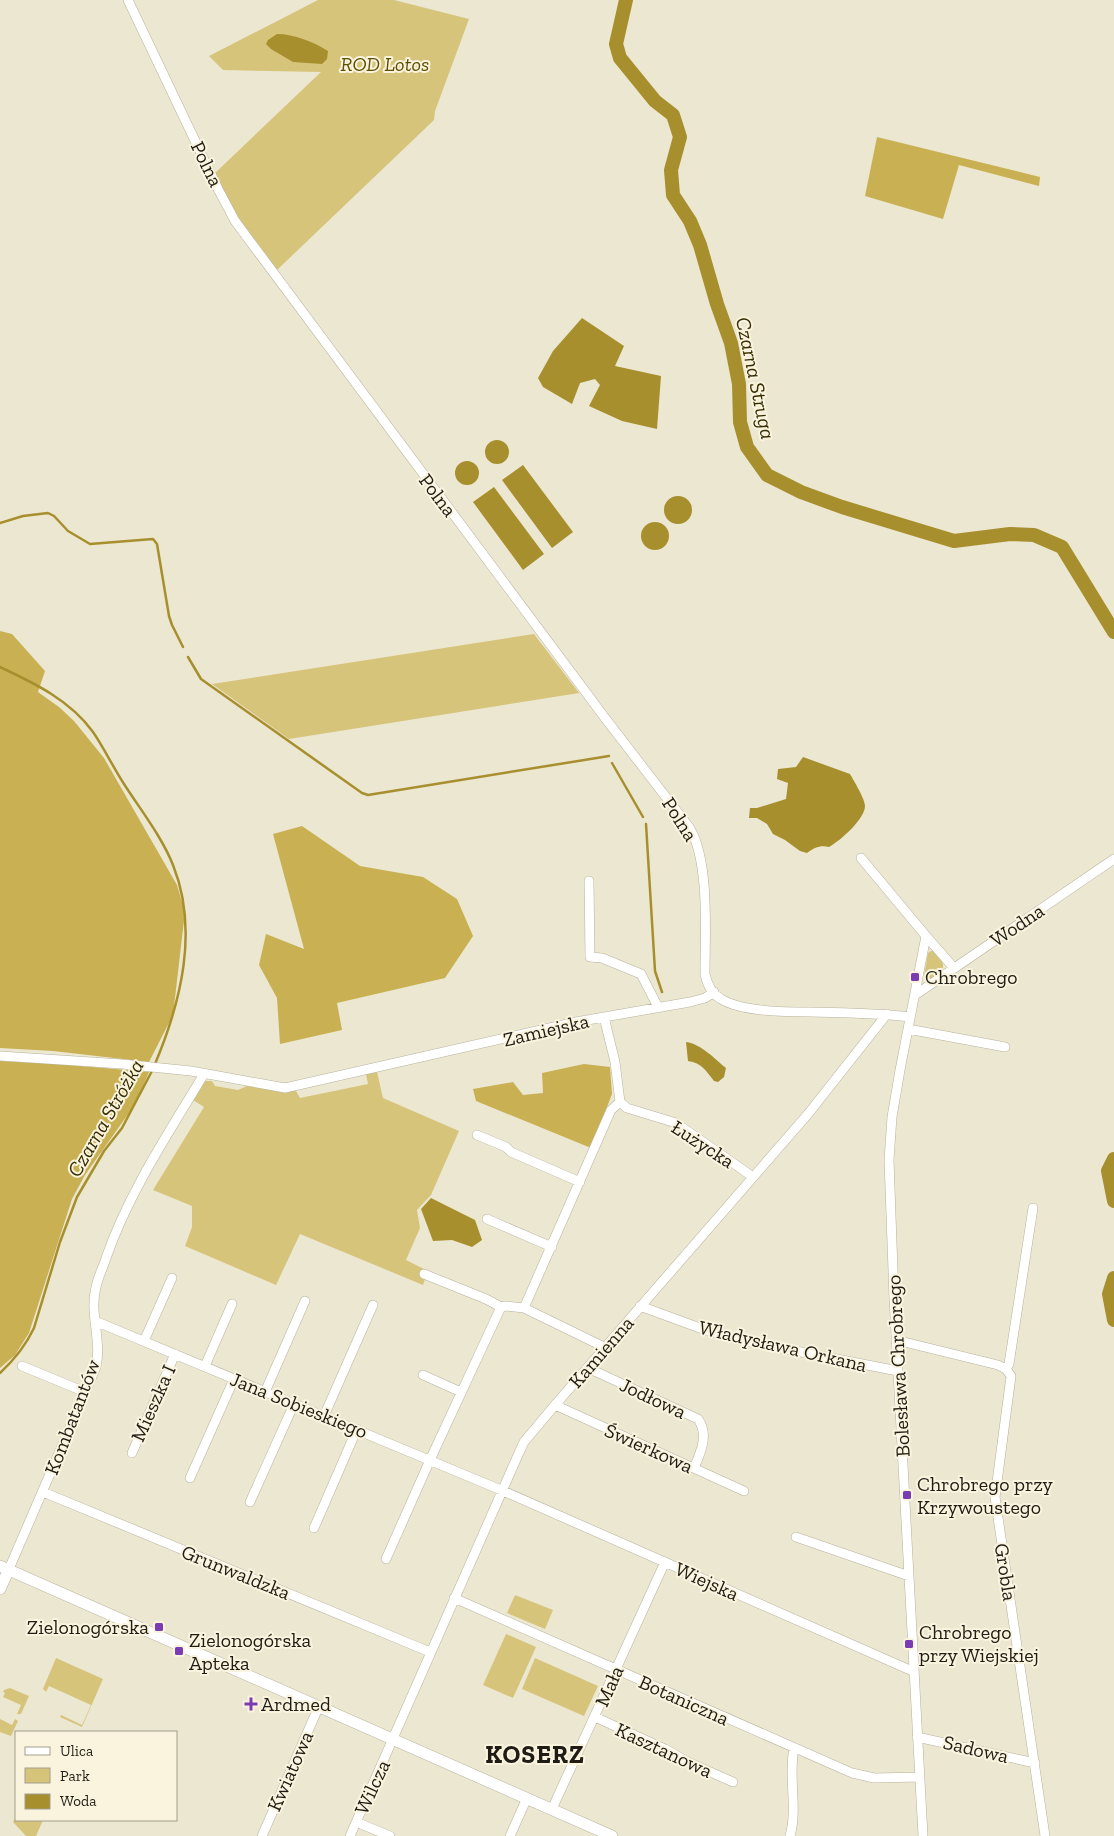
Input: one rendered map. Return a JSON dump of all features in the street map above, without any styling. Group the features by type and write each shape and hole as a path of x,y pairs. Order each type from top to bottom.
{"street":[{"name":"Polna","path":"128,0 235,221 696,838 700,856 705,906 705,974 706,981 714,992"},
{"path":"861,858 954,968"},
{"name":"Wodna","path":"915,995 1114,859"},
{"path":"589,881 590,957 602,958 641,974 658,1007"},
{"path":"714,992 720,999 735,1005 771,1011 887,1014 910,1017 926,936"},
{"name":"Zamiejska","path":"0,1056 154,1067 204,1074 274,1088 296,1087 604,1017 698,1000 714,992"},
{"name":"Kamienna","path":"394,1738 501,1490 524,1442 604,1347 808,1114 887,1014"},
{"path":"524,1308 611,1110 620,1102 615,1062 604,1017"},
{"name":"Bolesława Chrobrego","path":"910,1017 892,1117 889,1190 922,1836"},
{"path":"908,1029 1005,1047"},
{"name":"Kombatantów","path":"4,1568 43,1492 98,1358 94,1299 96,1288 122,1215 141,1178 204,1074"},
{"name":"Łużycka","path":"620,1102 626,1108 676,1123 753,1177"},
{"path":"477,1135 580,1182"},
{"name":"Grobla","path":"1033,1208 1009,1364 1006,1369 1011,1376 1010,1390 995,1497 1045,1836"},
{"path":"487,1219 552,1247"},
{"path":"424,1274 486,1298 501,1307 524,1308 604,1347"},
{"path":"144,1341 172,1278"},
{"path":"265,1392 305,1301"},
{"path":"205,1366 232,1304"},
{"path":"324,1416 373,1304"},
{"name":"Władysława Orkana","path":"640,1306 708,1331 740,1340 898,1371"},
{"path":"386,1559 501,1307"},
{"name":"Jana Sobieskiego","path":"96,1321 501,1490"},
{"path":"896,1340 998,1365 1006,1369"},
{"name":"Mieszka I","path":"132,1453 175,1354"},
{"path":"22,1366 85,1392"},
{"name":"Jodłowa","path":"588,1368 698,1419 702,1424 703,1437 700,1454 694,1468"},
{"path":"423,1375 461,1392"},
{"path":"190,1478 234,1379"},
{"path":"250,1502 294,1404"},
{"name":"Świerkowa","path":"554,1405 744,1491"},
{"path":"314,1528 357,1430"},
{"name":"Wiejska","path":"501,1490 910,1670 914,1670"},
{"name":"Grunwaldzka","path":"43,1492 430,1652"},
{"path":"796,1537 909,1576"},
{"name":"Mała","path":"552,1810 665,1562"},
{"path":"0,1589 4,1568 394,1738 527,1798 591,1832 612,1836"},
{"name":"Botaniczna","path":"454,1598 852,1773 874,1778 920,1777"},
{"name":"Kwiatowa","path":"262,1836 319,1706"},
{"name":"Kasztanowa","path":"595,1717 733,1782"},
{"name":"Sadowa","path":"918,1737 1035,1763"},
{"name":"Wilcza","path":"350,1836 394,1738"},
{"path":"790,1836 793,1817 792,1760 794,1748"},
{"path":"510,1836 527,1798"},
{"path":"356,1822 390,1836"}],"green space":[{"name":"ROD Lotos","path":"318,0 394,0 469,19 435,111 434,120 277,270 238,218 214,174 321,72 223,70 209,56"},
{"path":"534,634 579,693 289,739 212,684"},
{"path":"935,951 939,956 943,967 939,973 929,980 924,976 928,953"},
{"path":"377,1072 383,1098 459,1131 431,1195 417,1210 420,1228 406,1260 428,1271 423,1285 300,1234 276,1285 185,1246 192,1227 192,1206 153,1190 204,1107 193,1100 205,1081 212,1081 215,1086 238,1090 247,1086 278,1091 296,1091 300,1098 368,1084 366,1074"},
{"path":"515,1595 553,1610 545,1629 507,1613"},
{"path":"506,1634 536,1647 513,1698 483,1685"},
{"path":"56,1658 103,1679 82,1727 60,1717 61,1715 82,1725 91,1705 49,1686 46,1692 43,1689"},
{"path":"535,1658 598,1686 584,1716 522,1689"},
{"path":"10,1688 29,1696 21,1714 17,1714 21,1705 3,1697 4,1690"},
{"path":"0,1719 12,1725 15,1719 18,1721 11,1736 0,1732"},
{"path":"15,1818 15,1821 43,1821 36,1836 26,1836 13,1822"}],"shaded area":[{"path":"877,137 1040,177 1039,186 959,165 943,219 865,196"},
{"path":"0,631 12,634 45,671 38,692 74,721 104,758 177,885 185,912 173,1015 149,1062 53,1051 0,1048"},
{"path":"302,826 360,866 423,877 457,899 473,936 445,978 337,1003 342,1030 280,1044 277,998 259,965 266,934 304,949 273,834"},
{"path":"0,1061 149,1072 136,1103 85,1175 72,1199 29,1333 15,1355 0,1368"},
{"path":"584,1064 610,1067 612,1094 591,1148 476,1101 473,1089 513,1082 523,1095 543,1093 542,1073"}],"water":[{"path":"277,34 297,37 317,45 328,51 327,59 322,64 293,62 266,44 268,40"},
{"path":"582,318 624,346 615,366 661,376 657,429 622,421 589,406 600,385 595,379 580,383 572,404 543,387 538,378 553,351"},
{"path":"497,440 506,443 509,452 506,461 497,464 488,461 485,452 488,443"},
{"path":"467,461 476,464 479,473 476,482 467,485 458,482 455,473 458,464"},
{"path":"523,465 573,532 552,548 502,480"},
{"path":"494,487 544,554 523,570 473,502"},
{"path":"678,496 688,500 692,510 688,520 678,524 668,520 664,510 668,500"},
{"path":"655,522 665,526 669,536 665,546 655,550 645,546 641,536 645,526"},
{"path":"803,757 850,774 865,803 864,811 857,823 839,840 829,847 817,847 807,853 800,851 773,834 767,824 757,818 749,818 750,808 757,808 786,799 788,783 777,779 778,769 796,767"},
{"path":"686,1042 702,1049 726,1068 724,1077 718,1082 714,1081 700,1066 688,1061"},
{"path":"431,1198 475,1220 482,1240 472,1247 452,1240 433,1241 421,1209"}],"waterway":[{"name":"Czarna Struga","path":"626,0 616,44 620,58 655,101 673,115 680,137 671,170 673,195 690,221 700,245 717,304 731,343 739,384 740,422 747,447 767,475 801,492 842,507 954,541 1010,534 1034,535 1062,547 1114,632"},
{"path":"0,523 23,516 48,513 54,516 68,531 90,544 153,539 157,544 169,616 183,647"},
{"path":"188,657 201,679 362,793 368,795 609,756"},
{"name":"Czarna Stróżka","path":"0,667 26,679 51,694 84,721 97,738 157,834 173,865 181,890 185,915 184,966 172,1016 155,1064"},
{"path":"612,763 643,817"},
{"path":"646,824 655,971 662,992"},
{"name":"Czarna Stróżka","path":"0,1373 19,1352 34,1328 60,1242 77,1197 104,1151 122,1128 153,1069"},
{"name":"Czarna Struga","path":"1114,1159 1108,1171 1114,1201"},
{"name":"Czarna Struga","path":"1114,1278 1109,1294 1114,1320"}],"place":[{"name":"Chrobrego","path":"915,977"},
{"name":"Chrobrego przy Krzywoustego","path":"907,1495"},
{"name":"Zielonogórska","path":"159,1627"},
{"name":"Chrobrego przy Wiejskiej","path":"909,1644"},
{"name":"Zielonogórska Apteka","path":"179,1651"},
{"name":"Ardmed","path":"251,1704"}],"district":[{"name":"KOSERZ","path":"535,1754"}]}
